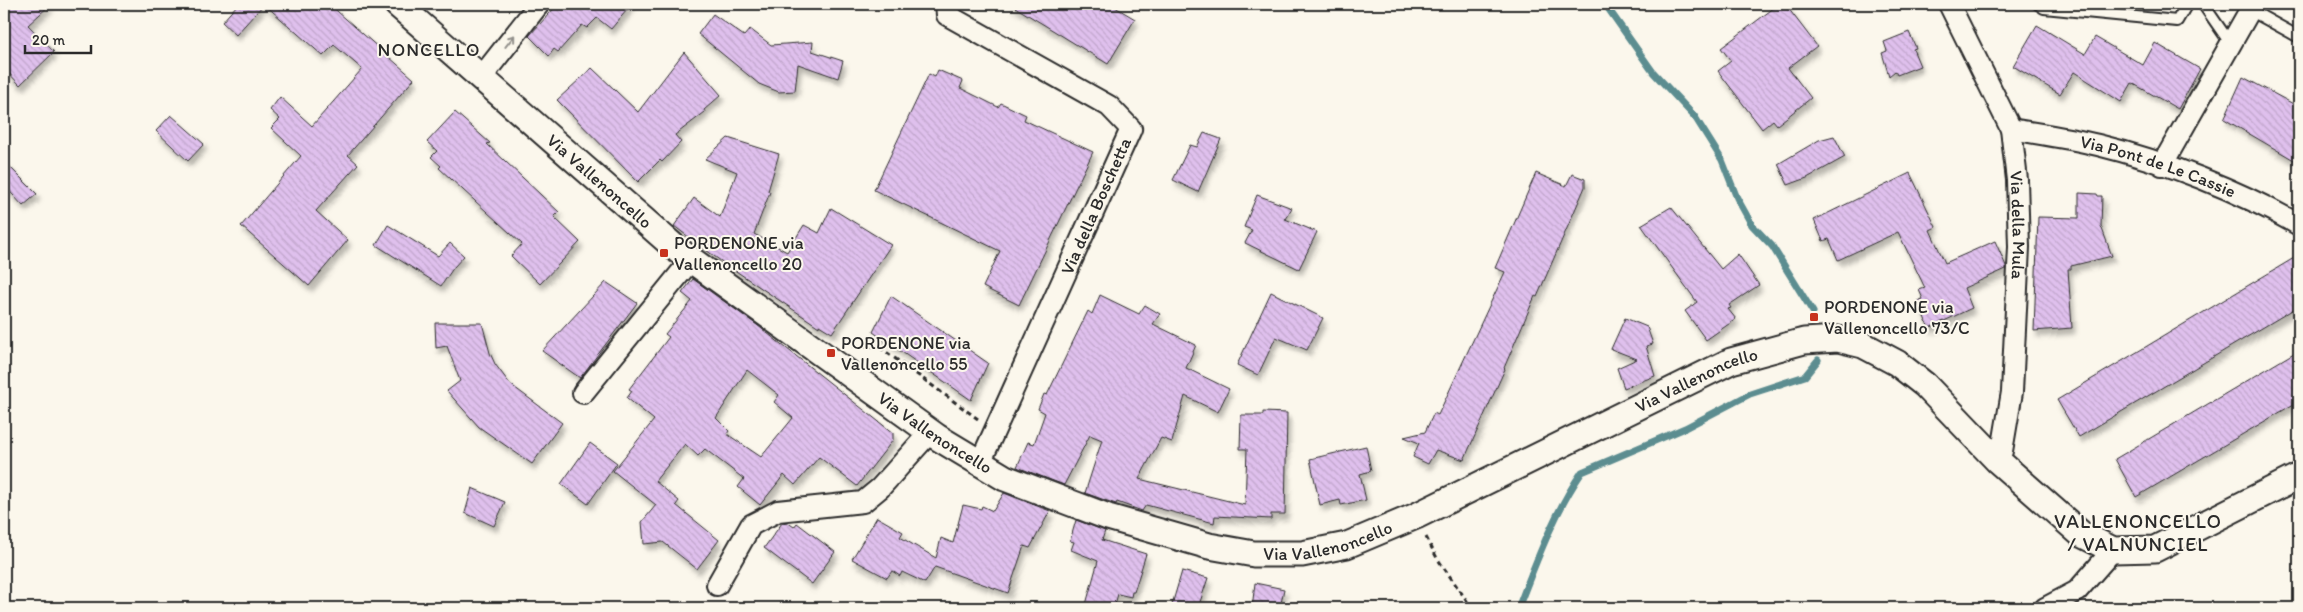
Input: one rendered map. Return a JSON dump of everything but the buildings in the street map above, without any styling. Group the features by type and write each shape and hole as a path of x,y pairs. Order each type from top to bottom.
{"street":[{"name":"Via Vallenoncello","path":"397,4 480,79 691,260 930,432 1005,478 1108,517 1209,546 1254,554 1302,554 1347,545 1416,516 1731,361 1804,341 1838,339 1862,345 1897,363 1936,395 1997,460 2081,534 2113,550 2155,549 2299,476"},
{"path":"480,79 539,4"},
{"name":"Via della Boschetta","path":"946,4 947,15 1110,106 1130,129 980,463"},
{"name":"Via della Mula","path":"1949,4 2011,129 2017,180 2018,256 2012,392 2002,451 1997,460"},
{"path":"2162,165 2250,10"},
{"name":"Via Pont de Le Cassie","path":"2011,129 2098,145 2162,165 2261,203 2299,225"},
{"path":"582,393 691,260"},
{"path":"717,585 751,525 778,511 862,502 880,488 930,432"},
{"path":"2045,608 2077,591 2113,550"}],"lane":[{"path":"2038,4 2044,8 2177,20 2187,4"},
{"path":"2203,4 2230,44"},
{"path":"2250,10 2299,37"}],"path":[{"path":"851,347 878,346 994,432"},
{"path":"1416,516 1437,558 1472,608"}],"waterway":[{"path":"1605,4 1653,72 1695,117 1722,160 1737,198 1752,225 1772,246 1813,312"},
{"path":"1518,608 1554,521 1582,472 1685,428 1750,394 1805,376 1818,360"}],"place":[{"name":"PORDENONE via Vallenoncello 20","path":"664,253"},
{"name":"PORDENONE via Vallenoncello 73/C","path":"1814,317"},
{"name":"PORDENONE via Vallenoncello 55","path":"831,353"}],"district":[{"name":"NONCELLO","path":"429,49"},
{"name":"VALLENONCELLO / VALNUNCIEL","path":"2138,532"}]}
